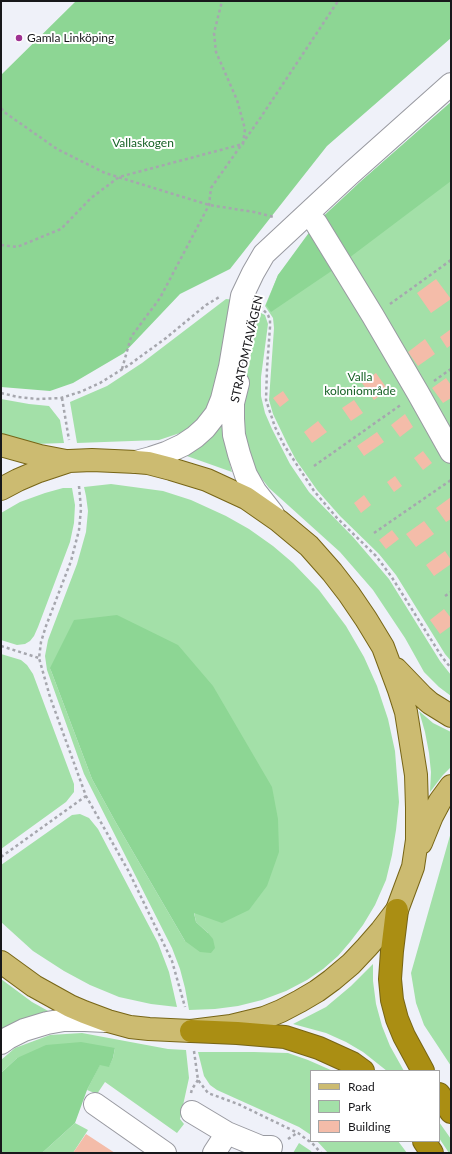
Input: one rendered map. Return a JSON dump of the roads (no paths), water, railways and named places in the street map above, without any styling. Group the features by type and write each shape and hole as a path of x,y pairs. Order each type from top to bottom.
{"highway":[{"path":"397,910 390,979 392,1000 396,1019 423,1070"},
{"path":"192,1041 237,1033 285,1037 325,1051 352,1063 362,1070"},
{"path":"440,1096 451,1112"},
{"path":"425,1142 432,1153"}],"main road":[{"path":"1,445 40,456 70,452 92,460 148,463 207,480 246,498 279,521 309,546 332,572 366,619 383,647 399,690 406,712 412,742 416,775 417,840 413,867"},
{"path":"1,490 39,471 70,452"},
{"path":"389,662 416,691 430,703 451,716"},
{"path":"1,962 18,975 53,996 84,1012 108,1022 149,1029 192,1041 224,1027 247,1023 281,1011 317,991 351,964 381,932 397,910 425,831 440,801 451,786"}],"street":[{"name":"STRATOMTAVÄGEN","path":"279,521 254,491 246,475 234,435 232,419 233,403 253,273 264,254 451,84"},
{"path":"302,219 316,223 374,316 451,452"},
{"name":"STRATOMTAVÄGEN","path":"136,462 166,453 183,445 205,428 216,414 222,399 249,299"},
{"path":"1,1043 24,1030 47,1023 64,1020 108,1022"},
{"path":"95,1104 165,1153"},
{"path":"192,1112 227,1133 260,1147 271,1147"},
{"path":"214,1153 227,1133"}],"place":[{"name":"Gamla Linköping","path":"19,38"}],"park label":[{"name":"Vallaskogen","path":"143,143"},
{"name":"Valla koloniområde","path":"360,384"}]}
